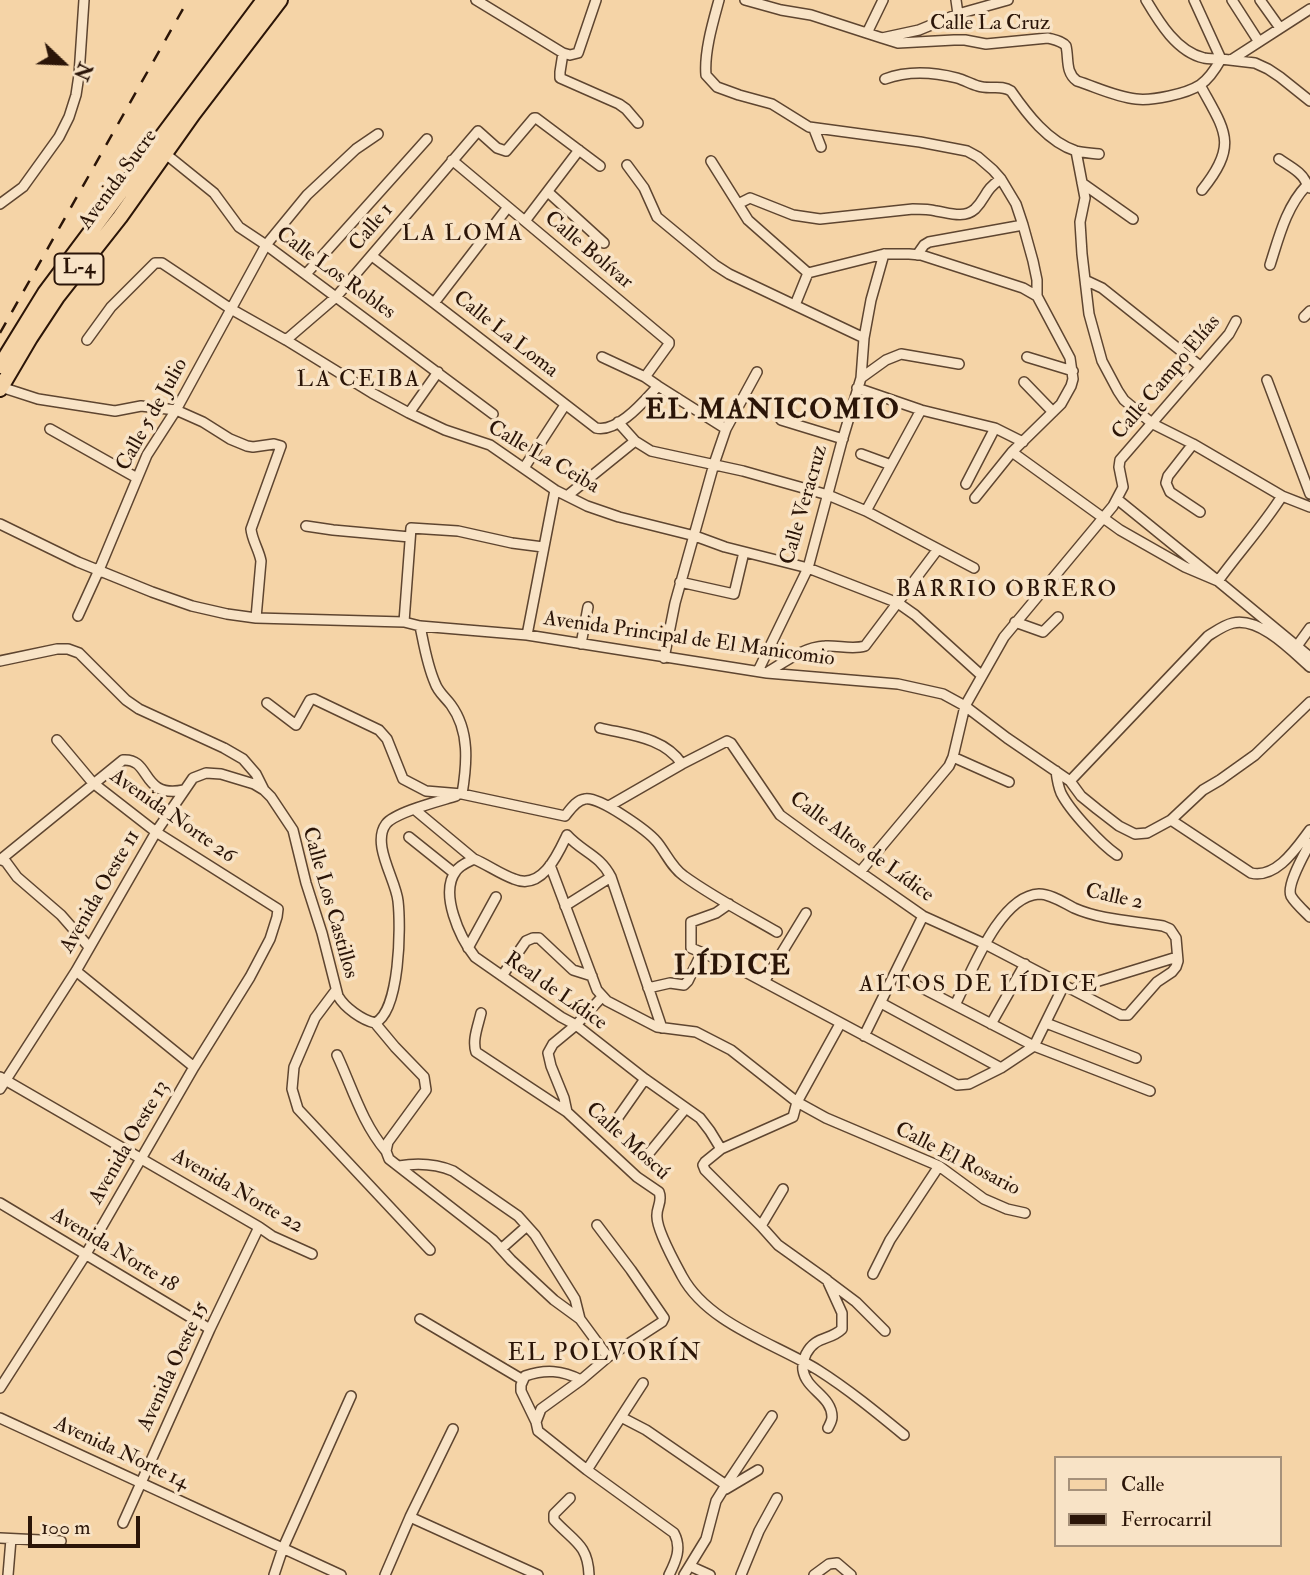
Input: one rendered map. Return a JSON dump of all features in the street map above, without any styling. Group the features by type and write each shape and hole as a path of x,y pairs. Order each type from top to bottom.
{"main road":[{"name":"Avenida Sucre","path":"0,388 57,298 120,217 160,150 264,0"},
{"name":"Avenida Sucre","path":"0,366 45,293 160,150 193,114 280,0"}],"street":[{"path":"0,204 23,187 59,137 69,117 79,75 84,0"},
{"path":"476,0 570,55 578,53 596,0"},
{"path":"719,0 705,65 707,77 717,87 772,104 814,129 838,130 967,151 993,170 1016,204 1033,261 1037,296 1070,358 1073,371 1071,386 1061,404 1012,452 975,498"},
{"path":"745,0 811,15 881,38 919,30 958,14 1009,0"},
{"path":"780,10 788,0"},
{"path":"867,33 883,0"},
{"path":"956,0 958,14"},
{"path":"1146,0 1168,33 1182,46 1206,59 1255,63 1280,77 1310,102"},
{"path":"1194,0 1226,60"},
{"path":"1232,0 1259,42"},
{"path":"1261,0 1280,29"},
{"path":"1202,190 1222,159 1226,140 1223,126 1200,85 1226,60 1310,9"},
{"name":"Calle La Cruz","path":"881,38 898,43 965,40 986,44 1048,38 1061,41 1066,46 1068,69 1073,78 1127,97 1138,100 1164,97 1200,85"},
{"path":"563,53 560,78 619,104 638,123"},
{"path":"885,79 918,72 960,79 979,87 1006,88 1043,129 1063,144 1076,151 1099,154"},
{"name":"Calle 1","path":"286,340 336,297 478,131 497,148 506,151 535,118 579,150"},
{"path":"814,129 821,147"},
{"name":"Calle 5 de Julio","path":"78,616 147,455 176,410 266,244 307,195 356,149 378,134"},
{"path":"306,274 426,139"},
{"name":"Calle Los Robles","path":"160,150 214,193 239,228 266,244 494,414"},
{"path":"525,221 579,150 600,166"},
{"path":"1076,151 1085,198 1080,222 1089,314 1102,361 1124,400 1153,424 1282,496 1310,507"},
{"path":"1270,265 1287,214 1296,196 1308,187 1302,175 1279,159"},
{"name":"Calle Bolívar","path":"452,160 669,342 645,377"},
{"path":"711,161 748,220 808,273"},
{"path":"627,165 644,188 657,218 715,265 864,338"},
{"path":"738,204 750,198 793,215 820,219 913,209 962,215 977,207 985,192 1001,179"},
{"path":"1082,183 1133,219"},
{"path":"548,192 604,243"},
{"path":"434,303 508,208"},
{"path":"916,255 929,242 1023,225"},
{"path":"808,273 884,254 916,255 1023,288 1037,296"},
{"name":"Calle Veracruz","path":"763,672 808,568 861,378 864,338 871,300 884,254"},
{"name":"Calle La Loma","path":"372,256 596,428 604,429 618,422"},
{"name":"Calle La Ceiba","path":"87,340 111,307 159,262 230,309 372,393 445,430 490,445 555,490 587,506 808,568 898,603 981,675"},
{"path":"795,305 808,273"},
{"path":"1085,281 1102,288 1200,366"},
{"name":"Calle Campo Elías","path":"1117,499 1123,487 1120,460 1229,334 1236,321"},
{"path":"861,378 886,360 901,355 958,364"},
{"path":"602,357 645,377 726,429"},
{"path":"1027,357 1073,371"},
{"path":"409,413 438,372"},
{"path":"664,657 680,582 726,429 757,372"},
{"path":"1267,380 1310,495"},
{"path":"1024,383 1053,412"},
{"path":"657,386 633,412 618,422 644,448 828,495 866,511 974,569"},
{"path":"0,388 38,398 116,411 141,406 176,410 247,446 277,444 281,448 251,529 261,561 256,618"},
{"path":"857,388 921,410 995,428 1023,442"},
{"path":"524,468 565,405"},
{"path":"866,511 921,410"},
{"path":"781,420 843,439"},
{"path":"966,484 995,428"},
{"path":"50,429 137,478"},
{"path":"567,496 635,441"},
{"path":"1193,444 1166,483 1170,492 1200,512"},
{"path":"1012,452 1120,530 1185,567 1218,581"},
{"path":"861,454 891,465"},
{"path":"527,635 555,490"},
{"path":"1218,581 1282,496"},
{"path":"860,872 949,766 965,706 1004,637 1117,499 1310,657"},
{"name":"Avenida Principal de El Manicomio","path":"0,524 78,562 192,606 227,614 256,618 404,622 420,626 527,635 763,672 898,684 943,694 965,706 1070,781 1081,796 1097,810 1135,834 1147,833 1171,820 1203,790 1255,755 1310,702"},
{"path":"306,526 333,530 410,533 458,531 543,547"},
{"path":"404,622 410,533"},
{"path":"763,672 815,647 865,646 939,549"},
{"path":"680,582 734,594 744,552"},
{"path":"582,644 589,607"},
{"path":"1015,622 1043,632 1058,617"},
{"path":"1070,781 1208,636 1226,625 1236,622 1258,627 1283,643 1310,667"},
{"path":"420,626 436,686 451,705 463,733 466,763 461,794"},
{"path":"1297,646 1310,628"},
{"name":"Calle Los Castillos","path":"0,661 57,649 79,653 126,700 139,709 224,748 243,759 256,774 264,790 293,830 336,990 342,1002 366,1020 375,1023 424,1077 426,1090 423,1096 388,1142 386,1150"},
{"path":"267,703 296,725 313,699 379,730 387,739 403,779 426,791 461,794 565,816"},
{"path":"600,728 648,739 667,747 676,754 682,764"},
{"name":"Avenida Norte 26","path":"57,740 93,783 156,832 278,909"},
{"name":"Calle Altos de Lídice","path":"609,806 725,741 730,742 780,815 923,916 985,944 1121,1015 1128,1015 1157,982 1172,972 1176,967 1177,957"},
{"path":"953,757 1009,782"},
{"path":"89,947 61,915 0,859 119,762 128,759 139,765 157,788 164,792 184,790"},
{"path":"1056,771 1059,790 1065,800 1104,845 1117,855"},
{"name":"Avenida Oeste 11","path":"0,1089 3,1078 76,971 156,832 193,778 206,773 221,774 264,790"},
{"path":"375,1023 381,1020 392,998 396,980 398,937 396,889 388,872 380,838 386,824 395,817 461,794"},
{"path":"414,809 474,859 519,881 525,881 540,877 555,859 567,835 565,816 576,803 590,798 609,806 656,840 682,875 777,932"},
{"path":"1171,820 1251,873 1260,875 1269,872 1292,855 1310,830"},
{"path":"567,835 575,844 592,854 611,877 662,1028"},
{"path":"409,837 454,873 474,859"},
{"path":"1310,843 1290,892 1310,917"},
{"path":"550,865 602,997 576,1025 553,1044 548,1053 567,1112"},
{"name":"Real de Lídice","path":"454,873 449,892 451,910 468,948 475,957 576,1025 700,1118 721,1149"},
{"path":"565,906 611,877"},
{"name":"Calle 2","path":"955,1005 999,921 1012,907 1041,894 1085,912 1170,929 1176,938 1177,957"},
{"path":"468,948 496,897"},
{"path":"729,904 690,923 691,947 736,967 957,1085 969,1084 1001,1068 1034,1046 1068,987 1177,957"},
{"name":"Avenida Oeste 13","path":"0,1388 86,1254 250,976 275,929 278,909"},
{"path":"764,982 806,913"},
{"path":"864,1036 923,916"},
{"path":"502,976 526,941 539,938 573,970 592,976"},
{"path":"648,988 670,983 684,985 702,952"},
{"path":"990,1024 1025,964"},
{"path":"76,971 194,1067"},
{"path":"895,974 1034,1046 1150,1091"},
{"path":"336,990 315,1018 294,1067 292,1089 298,1109 430,1250"},
{"name":"Calle El Rosario","path":"602,997 657,1027 696,1032 731,1051 797,1102 826,1118 939,1166 984,1199 1025,1213"},
{"path":"881,1003 1001,1068"},
{"name":"Calle Moscú","path":"481,1013 475,1038 476,1052 567,1112 637,1177 659,1192 661,1201 656,1214 658,1226 684,1279 698,1297 713,1311 735,1325 840,1384 904,1435"},
{"path":"1046,1023 1136,1058"},
{"path":"840,1024 790,1119 721,1149 705,1162 704,1167 778,1245 856,1302 885,1331"},
{"path":"337,1055 351,1090 389,1159 476,1227 554,1300 580,1319 608,1357"},
{"name":"Avenida Norte 22","path":"3,1078 272,1236 312,1254"},
{"path":"612,1126 645,1079"},
{"path":"650,1152 686,1108"},
{"path":"399,1166 430,1165 453,1171 518,1216 535,1235 575,1299 580,1319"},
{"path":"873,1274 890,1240 939,1166"},
{"path":"761,1226 783,1189"},
{"name":"Avenida Norte 18","path":"0,1203 210,1329"},
{"path":"536,1422 541,1409 664,1318 597,1225"},
{"path":"501,1249 527,1226"},
{"name":"Avenida Oeste 15","path":"123,1523 259,1227"},
{"path":"827,1279 842,1313 842,1329 838,1334 815,1342 809,1348 802,1368 811,1388 824,1397 828,1406 832,1417 828,1428"},
{"path":"420,1319 523,1380"},
{"path":"580,1380 554,1371 529,1374 523,1380 521,1391 538,1431 674,1533 678,1542 678,1553 669,1575"},
{"path":"587,1470 643,1383"},
{"path":"274,1575 351,1396"},
{"path":"684,1575 706,1539 716,1501 772,1416"},
{"path":"621,1417 646,1430 724,1488"},
{"name":"Avenida Norte 14","path":"0,1418 341,1575"},
{"path":"385,1575 453,1429"},
{"path":"724,1488 758,1470"},
{"path":"570,1498 554,1514 554,1520 585,1551 589,1575"},
{"path":"741,1575 759,1531 777,1498"},
{"path":"410,1517 516,1571 538,1575"},
{"path":"0,1538 61,1541"},
{"path":"8,1575 11,1539"},
{"path":"814,1575 829,1564 837,1563 851,1575"},
{"path":"690,1566 710,1575"}],"railway":[{"path":"0,333 188,0"}],"district":[{"name":"LA LOMA","path":"463,235"},
{"name":"LA CEIBA","path":"359,381"},
{"name":"EL MANICOMIO","path":"773,412"},
{"name":"BARRIO OBRERO","path":"1007,591"},
{"name":"LÍDICE","path":"733,968"},
{"name":"ALTOS DE LÍDICE","path":"979,986"},
{"name":"EL POLVORÍN","path":"605,1355"}]}
